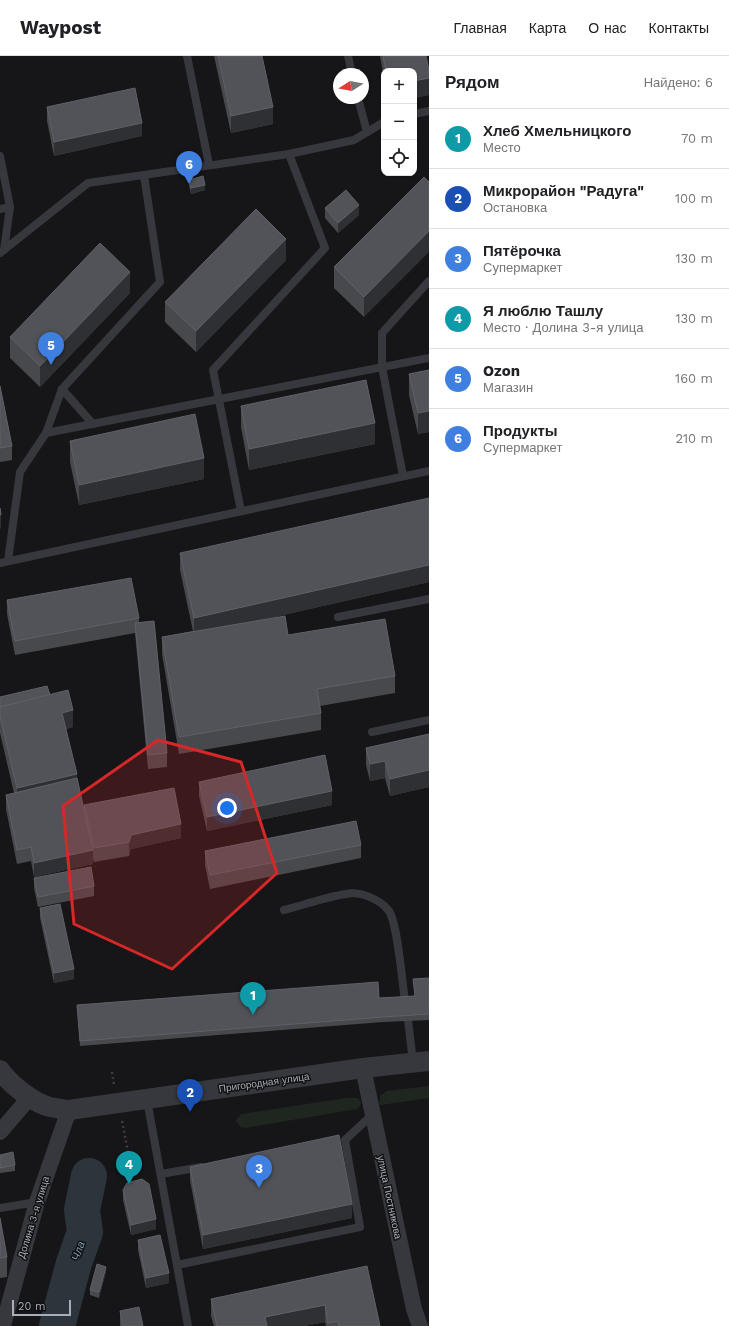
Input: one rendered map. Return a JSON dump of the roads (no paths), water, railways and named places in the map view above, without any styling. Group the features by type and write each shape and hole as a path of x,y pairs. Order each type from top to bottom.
{"street":[{"name":"Пригородная улица","path":"0,1070 16,1087 30,1097 48,1107 69,1110 363,1068 421,1062"},
{"name":"улица Постникова","path":"363,1068 414,1309 420,1326"},
{"path":"0,1132 30,1097"},
{"name":"Долина 3-я улица","path":"3,1326 8,1294 36,1202 69,1110"}],"lane":[{"path":"187,56 209,166"},
{"path":"348,56 351,68"},
{"path":"360,104 367,132"},
{"path":"417,113 429,111"},
{"path":"2,251 88,183 289,154 354,140 381,124"},
{"path":"241,511 213,370 325,248 289,154"},
{"path":"0,156 10,207 2,251"},
{"path":"144,175 160,282 62,389 46,433 20,472 4,562 429,471"},
{"path":"0,209 10,207"},
{"path":"403,476 382,367 382,333 429,281"},
{"path":"46,433 429,358"},
{"path":"62,389 93,424"},
{"path":"338,617 429,599"},
{"path":"372,732 429,720"},
{"path":"284,910 347,893 367,896 379,901 389,912 395,928 405,1001"},
{"path":"408,1020 421,1062"},
{"path":"147,1099 188,1326"},
{"path":"178,1265 360,1227 341,1141 373,1114"},
{"path":"161,1174 207,1166"},
{"path":"0,1208 36,1202"}],"waterway":[{"name":"Чла","path":"57,1326 74,1263 85,1232 82,1210 89,1176"}],"place":[{"name":"Продукты","path":"189,184"},
{"name":"Ozon","path":"51,365"},
{"name":"Хлеб Хмельницкого","path":"253,1015"},
{"name":"Микрорайон \"Радуга\"","path":"190,1112"},
{"name":"Я люблю Ташлу","path":"129,1184"},
{"name":"Пятёрочка","path":"259,1188"}]}
